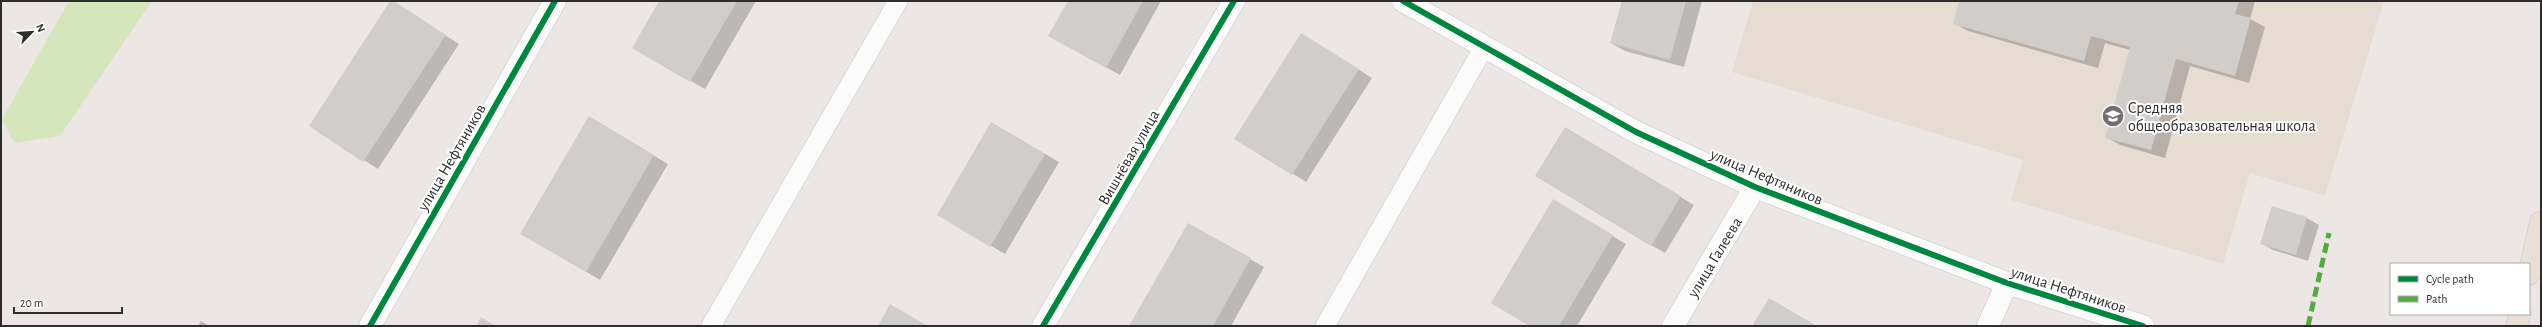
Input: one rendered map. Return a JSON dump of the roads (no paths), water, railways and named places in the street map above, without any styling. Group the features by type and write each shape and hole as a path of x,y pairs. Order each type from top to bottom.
{"main road":[{"path":"2530,270 2541,222"},
{"path":"2517,326 2520,315"}],"street":[{"name":"улица Нефтяников","path":"370,326 555,1"},
{"name":"Вишнёвая улица","path":"1043,326 1234,1"},
{"name":"улица Нефтяников","path":"1403,1 1636,132 1755,187 2007,283 2143,326"},
{"name":"улица Галеева","path":"1673,326 1755,187"},
{"path":"1988,326 2007,283"}],"lane":[{"path":"711,326 898,1"},
{"path":"1325,326 1484,47"}],"place":[{"name":"Cредняя общеобразовательная школа","path":"2113,116"}]}
